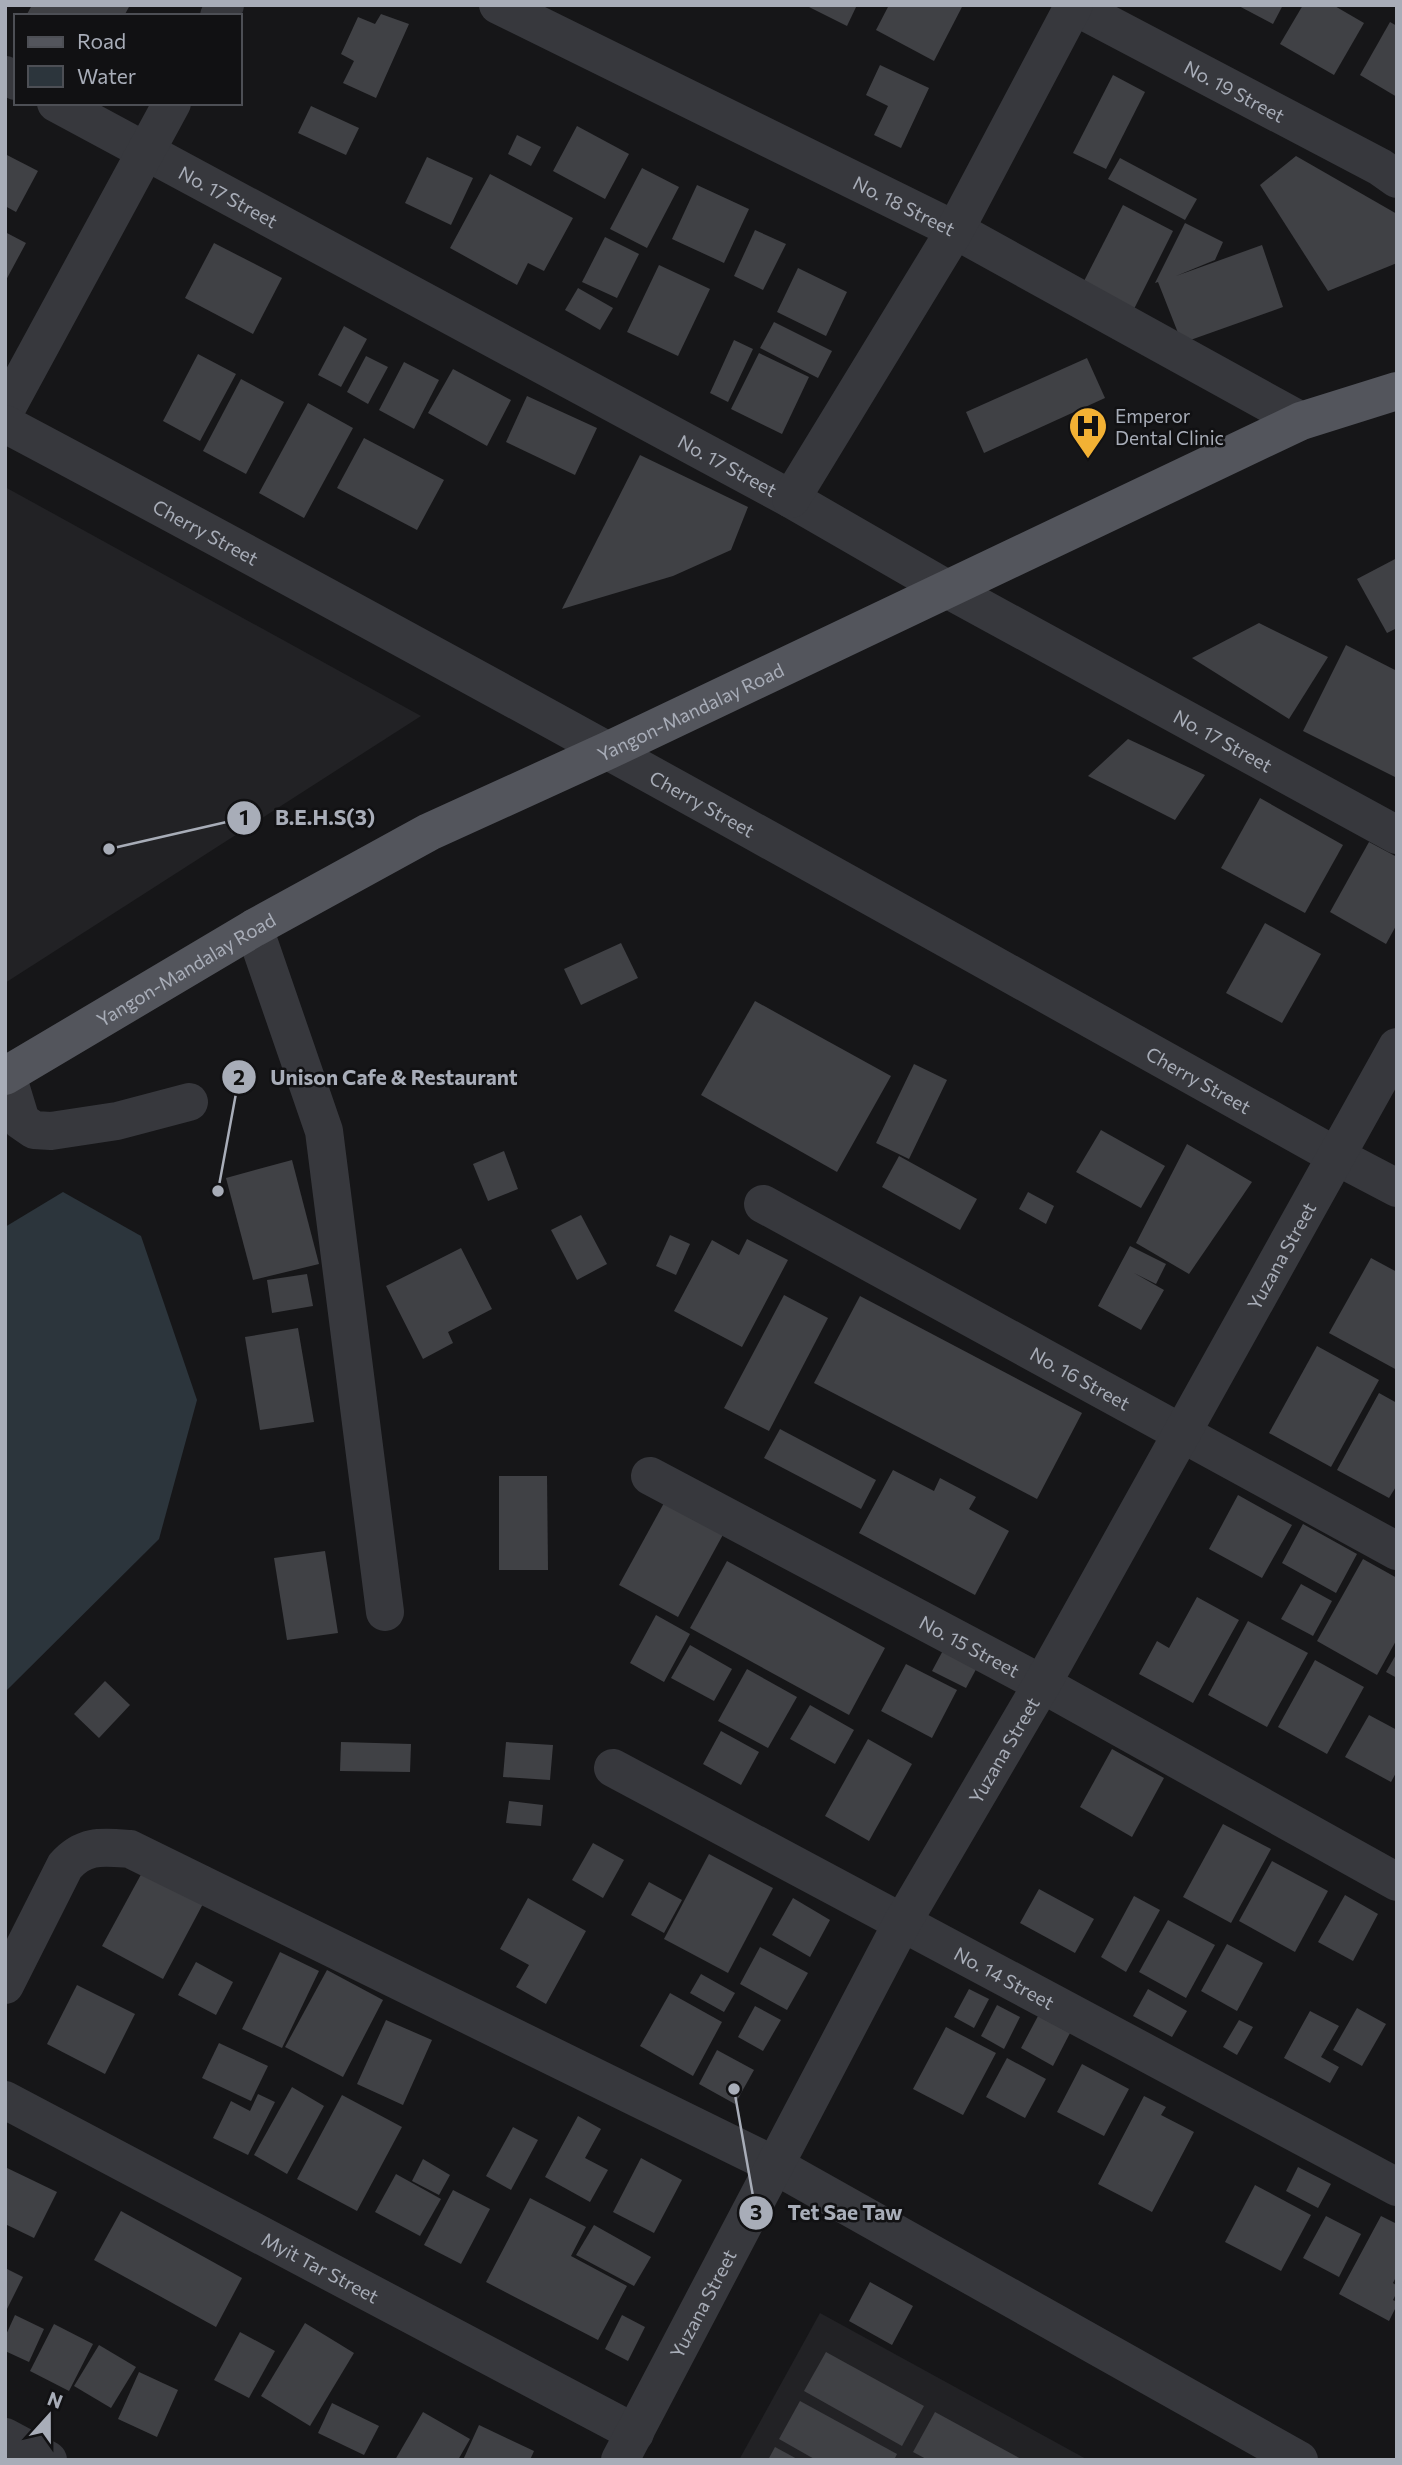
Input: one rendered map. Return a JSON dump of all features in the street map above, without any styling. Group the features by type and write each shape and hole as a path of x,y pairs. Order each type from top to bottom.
{"main road":[{"name":"Yangon-Mandalay Road","path":"6,1076 254,928 429,832 608,750 1301,421 1397,391"}],"street":[{"name":"No. 18 Street","path":"498,5 955,230 1301,421"},
{"path":"791,499 955,230 1073,5"},
{"name":"No. 19 Street","path":"1073,5 1380,167 1397,179"},
{"name":"No. 17 Street","path":"60,105 791,499 947,589 1397,835"},
{"path":"5,411 171,105"},
{"name":"Cherry Street","path":"5,424 247,552 608,750 1397,1188"},
{"path":"254,928 324,1131 385,1612"},
{"name":"Yuzana Street","path":"627,2447 902,1923 1042,1684 1397,1046"},
{"path":"6,1076 21,1121 34,1130 51,1131 117,1121 188,1102"},
{"name":"No. 16 Street","path":"763,1204 1397,1551"},
{"name":"No. 15 Street","path":"650,1476 1042,1684 1397,1882"},
{"name":"No. 14 Street","path":"612,1768 1397,2187"},
{"path":"5,1985 65,1866 76,1854 100,1847 130,1849 776,2166 1299,2460"},
{"name":"Myit Tar Street","path":"5,2100 627,2447"},
{"path":"5,2437 48,2460"}],"shaded area":[{"path":"5,487 421,716 5,983"},
{"path":"820,2313 1088,2460 739,2460"}],"water":[{"path":"63,1192 141,1236 197,1400 159,1539 5,1692 5,1227"}],"building":[{"path":"32,5 130,5 125,14 27,14"},
{"path":"805,5 857,5 847,26"},
{"path":"889,5 963,5 934,61 876,30"},
{"path":"1237,5 1283,5 1273,24"},
{"path":"1303,5 1333,5 1364,23 1334,75 1280,44"},
{"path":"381,14 409,24 376,98 343,83 354,61 341,54 358,17 375,24"},
{"path":"1390,22 1397,26 1397,97 1360,75"},
{"path":"880,65 929,88 901,148 874,135 888,106 866,95"},
{"path":"1113,75 1145,92 1106,169 1073,153"},
{"path":"311,106 359,128 346,155 298,133"},
{"path":"577,126 629,154 605,199 553,171"},
{"path":"517,135 541,147 531,166 508,154"},
{"path":"5,154 38,171 16,212 5,206"},
{"path":"1296,156 1397,214 1397,263 1328,291 1260,185"},
{"path":"427,157 473,178 451,225 405,203"},
{"path":"1120,158 1197,199 1185,220 1108,179"},
{"path":"642,168 679,187 647,248 610,229"},
{"path":"490,174 573,218 544,271 528,263 517,285 450,248"},
{"path":"697,185 749,209 724,263 672,239"},
{"path":"1123,205 1173,231 1133,311 1082,285"},
{"path":"1185,223 1223,242 1215,260 1176,276 1262,245 1283,307 1182,343 1158,282 1155,283"},
{"path":"755,230 786,244 763,290 734,276"},
{"path":"5,232 26,243 5,282"},
{"path":"605,237 639,254 617,298 582,282"},
{"path":"214,243 282,278 253,334 185,298"},
{"path":"659,265 710,289 678,356 627,332"},
{"path":"798,268 847,292 826,336 777,312"},
{"path":"578,288 613,308 600,330 565,310"},
{"path":"774,322 832,351 818,378 760,348"},
{"path":"344,326 367,339 341,387 318,375"},
{"path":"734,340 753,349 728,402 710,393"},
{"path":"759,353 809,377 782,434 731,409"},
{"path":"198,354 236,374 200,441 163,421"},
{"path":"366,356 388,367 368,404 347,392"},
{"path":"1087,358 1105,398 984,453 966,412"},
{"path":"404,362 439,380 414,429 379,410"},
{"path":"453,369 511,400 487,446 428,413"},
{"path":"241,379 284,402 246,474 203,451"},
{"path":"527,396 597,428 575,475 506,442"},
{"path":"308,403 353,428 304,518 259,493"},
{"path":"364,438 444,480 417,530 337,488"},
{"path":"640,455 748,507 731,550 673,576 562,609"},
{"path":"1397,558 1397,628 1387,633 1357,579"},
{"path":"1259,623 1328,657 1289,719 1192,658"},
{"path":"1346,645 1397,671 1397,778 1303,731"},
{"path":"1128,739 1205,775 1175,820 1088,776"},
{"path":"1260,798 1343,845 1305,913 1221,868"},
{"path":"1369,842 1397,857 1397,924 1386,944 1330,912"},
{"path":"1265,923 1321,954 1282,1023 1226,993"},
{"path":"621,943 638,978 581,1005 564,969"},
{"path":"755,1001 891,1076 837,1172 701,1095"},
{"path":"914,1064 947,1080 909,1159 876,1143"},
{"path":"1101,1130 1165,1166 1141,1208 1076,1172"},
{"path":"1187,1144 1252,1182 1189,1274 1136,1243"},
{"path":"504,1151 518,1189 488,1201 473,1164"},
{"path":"899,1156 977,1199 960,1230 882,1187"},
{"path":"292,1160 319,1264 253,1280 226,1178"},
{"path":"1028,1192 1054,1206 1046,1224 1019,1209"},
{"path":"581,1215 607,1264 577,1280 551,1230"},
{"path":"670,1235 690,1244 676,1275 656,1266"},
{"path":"747,1239 788,1260 742,1347 674,1311 712,1240 739,1255"},
{"path":"1130,1246 1166,1264 1156,1284 1134,1273 1164,1290 1141,1330 1098,1306"},
{"path":"461,1248 492,1309 448,1332 453,1343 423,1359 386,1286"},
{"path":"1371,1258 1397,1272 1397,1370 1329,1333"},
{"path":"307,1274 313,1306 272,1313 267,1280"},
{"path":"784,1295 828,1318 769,1431 724,1408"},
{"path":"860,1296 1082,1413 1037,1499 814,1383"},
{"path":"298,1328 314,1422 260,1430 245,1337"},
{"path":"1317,1346 1379,1380 1331,1467 1269,1433"},
{"path":"1379,1393 1397,1403 1397,1485 1389,1498 1337,1470"},
{"path":"780,1429 876,1480 861,1509 764,1458"},
{"path":"893,1470 934,1491 940,1478 976,1497 969,1509 1009,1531 975,1595 859,1533"},
{"path":"499,1476 547,1476 548,1570 499,1570"},
{"path":"1238,1495 1292,1525 1262,1578 1209,1549"},
{"path":"664,1503 725,1531 678,1617 619,1585"},
{"path":"1303,1524 1357,1554 1336,1593 1282,1563"},
{"path":"325,1551 338,1633 287,1640 274,1558"},
{"path":"1363,1559 1397,1578 1397,1639 1377,1675 1317,1641"},
{"path":"727,1561 885,1648 849,1715 690,1628"},
{"path":"1301,1584 1332,1601 1313,1636 1281,1619"},
{"path":"1197,1597 1239,1620 1193,1703 1139,1674 1157,1641 1169,1648"},
{"path":"656,1615 690,1634 664,1682 630,1663"},
{"path":"1248,1621 1308,1653 1267,1727 1208,1695"},
{"path":"947,1643 981,1660 966,1688 932,1671"},
{"path":"690,1645 732,1669 714,1701 671,1678"},
{"path":"1397,1653 1397,1678 1386,1672"},
{"path":"1315,1660 1364,1687 1327,1754 1278,1727"},
{"path":"906,1664 957,1690 932,1738 881,1711"},
{"path":"747,1669 797,1697 768,1748 718,1721"},
{"path":"105,1681 130,1705 99,1738 74,1714"},
{"path":"810,1705 854,1730 835,1764 790,1739"},
{"path":"1369,1715 1397,1730 1397,1771 1391,1782 1345,1757"},
{"path":"721,1731 759,1752 741,1785 703,1764"},
{"path":"868,1739 912,1764 869,1841 825,1816"},
{"path":"341,1742 411,1744 410,1772 340,1771"},
{"path":"506,1742 553,1745 550,1780 503,1777"},
{"path":"1112,1749 1164,1778 1132,1837 1080,1807"},
{"path":"509,1801 543,1805 541,1826 506,1823"},
{"path":"1223,1824 1271,1849 1231,1923 1183,1897"},
{"path":"593,1843 624,1860 603,1898 572,1880"},
{"path":"709,1854 773,1888 728,1973 664,1939"},
{"path":"1272,1861 1328,1891 1295,1952 1239,1921"},
{"path":"144,1869 204,1902 163,1979 102,1946"},
{"path":"649,1882 682,1900 664,1933 631,1915"},
{"path":"1039,1889 1094,1919 1075,1953 1020,1923"},
{"path":"1345,1895 1378,1914 1353,1961 1318,1942"},
{"path":"1134,1896 1160,1910 1126,1972 1101,1957"},
{"path":"528,1898 586,1931 546,2004 516,1987 529,1965 500,1949"},
{"path":"793,1898 830,1920 810,1957 772,1935"},
{"path":"1168,1920 1215,1945 1186,1998 1139,1972"},
{"path":"1227,1944 1263,1963 1237,2011 1201,1991"},
{"path":"760,1947 808,1973 787,2010 740,1984"},
{"path":"280,1952 319,1971 282,2048 242,2029"},
{"path":"196,1962 233,1982 216,2015 178,1995"},
{"path":"327,1970 383,2000 343,2077 285,2047"},
{"path":"701,1974 735,1993 724,2012 690,1993"},
{"path":"77,1985 135,2014 105,2074 47,2044"},
{"path":"969,1989 989,1999 974,2028 954,2017"},
{"path":"1148,1989 1187,2011 1172,2037 1133,2016"},
{"path":"670,1993 722,2022 693,2076 640,2046"},
{"path":"997,2005 1020,2017 1004,2049 981,2036"},
{"path":"755,2006 781,2020 763,2051 738,2037"},
{"path":"1357,2008 1386,2024 1362,2066 1333,2050"},
{"path":"1310,2011 1339,2026 1321,2057 1339,2067 1330,2083 1284,2058"},
{"path":"1038,2016 1070,2033 1053,2066 1021,2048"},
{"path":"386,2020 432,2040 403,2105 357,2084"},
{"path":"1239,2020 1253,2027 1237,2055 1223,2047"},
{"path":"946,2027 996,2053 963,2115 913,2089"},
{"path":"219,2043 268,2066 251,2101 202,2078"},
{"path":"717,2050 754,2070 735,2104 699,2084"},
{"path":"1007,2058 1046,2079 1025,2118 986,2097"},
{"path":"1082,2064 1129,2089 1104,2136 1057,2112"},
{"path":"292,2087 324,2106 287,2174 254,2155"},
{"path":"258,2094 275,2102 248,2155 213,2138 231,2101 250,2111"},
{"path":"342,2095 402,2127 357,2211 297,2179"},
{"path":"1144,2096 1166,2107 1161,2115 1194,2132 1152,2212 1098,2184"},
{"path":"578,2116 601,2129 585,2158 608,2170 590,2202 545,2177"},
{"path":"513,2127 538,2140 511,2190 486,2176"},
{"path":"641,2158 682,2180 654,2233 613,2212"},
{"path":"423,2159 450,2175 439,2195 412,2181"},
{"path":"5,2167 57,2192 34,2238 5,2224"},
{"path":"1298,2167 1331,2184 1318,2208 1286,2191"},
{"path":"396,2174 441,2199 420,2236 375,2212"},
{"path":"1255,2185 1311,2215 1281,2271 1225,2242"},
{"path":"453,2190 490,2209 461,2264 424,2245"},
{"path":"530,2198 586,2227 571,2256 627,2286 598,2340 486,2282"},
{"path":"121,2211 242,2278 216,2327 94,2260"},
{"path":"1326,2216 1361,2234 1339,2277 1303,2258"},
{"path":"1381,2216 1397,2224 1397,2275 1393,2283 1397,2286 1397,2292 1393,2300 1397,2305 1389,2321 1339,2294"},
{"path":"594,2225 651,2257 634,2286 576,2255"},
{"path":"5,2268 23,2277 5,2313"},
{"path":"870,2282 913,2306 892,2345 849,2321"},
{"path":"15,2315 44,2329 29,2362 5,2351 5,2337"},
{"path":"622,2315 645,2327 628,2361 605,2349"},
{"path":"305,2323 354,2353 310,2426 261,2396"},
{"path":"54,2324 93,2344 69,2391 30,2371"},
{"path":"240,2332 275,2351 249,2398 214,2380"},
{"path":"99,2345 136,2367 111,2408 74,2386"},
{"path":"826,2352 924,2406 902,2446 804,2391"},
{"path":"139,2372 178,2390 157,2437 118,2419"},
{"path":"800,2401 897,2454 894,2460 816,2460 779,2439"},
{"path":"332,2403 379,2426 364,2455 318,2433"},
{"path":"423,2412 470,2439 458,2460 395,2460"},
{"path":"935,2412 1023,2460 928,2460 913,2452"},
{"path":"479,2425 534,2451 530,2460 463,2460"},
{"path":"775,2447 799,2460 768,2460"}],"place":[{"name":"Emperor Dental Clinic","path":"1088,460"},
{"name":"B.E.H.S(3)","path":"109,849"},
{"name":"Unison Cafe & Restaurant","path":"218,1191"},
{"name":"Tet Sae Taw","path":"734,2089"}]}
